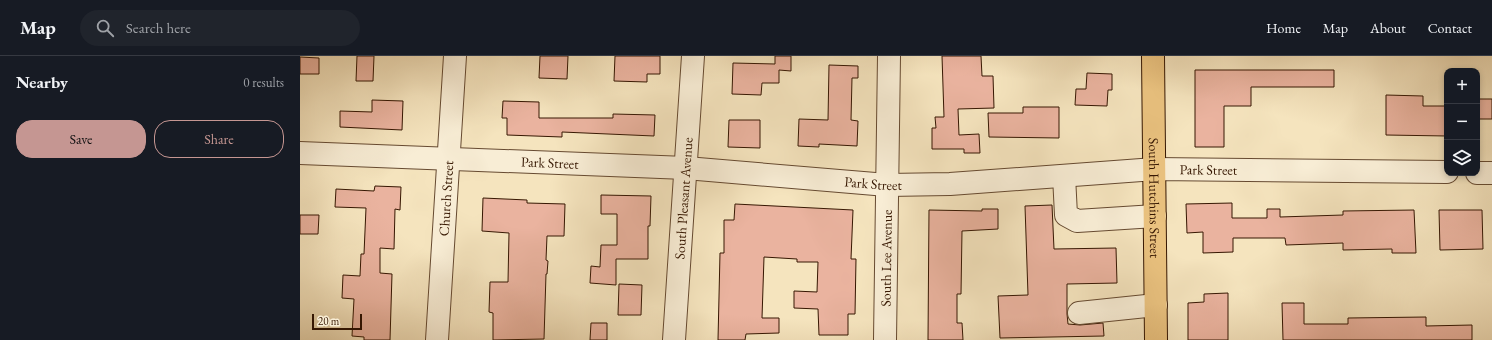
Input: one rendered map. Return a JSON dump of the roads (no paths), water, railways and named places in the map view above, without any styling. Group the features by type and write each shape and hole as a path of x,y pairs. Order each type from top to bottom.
{"main road":[{"name":"South Hutchins Street","path":"1153,56 1156,340"}],"street":[{"name":"Church Street","path":"438,340 450,160 455,56"},
{"name":"South Pleasant Avenue","path":"674,340 693,56"},
{"name":"South Lee Avenue","path":"885,340 889,56"},
{"name":"Park Street","path":"300,153 686,168 887,185 950,184 1155,169 1444,172"},
{"path":"1480,173 1492,173"},
{"path":"1064,176 1066,215 1077,220 1155,216"},
{"path":"1079,313 1156,305"}]}
